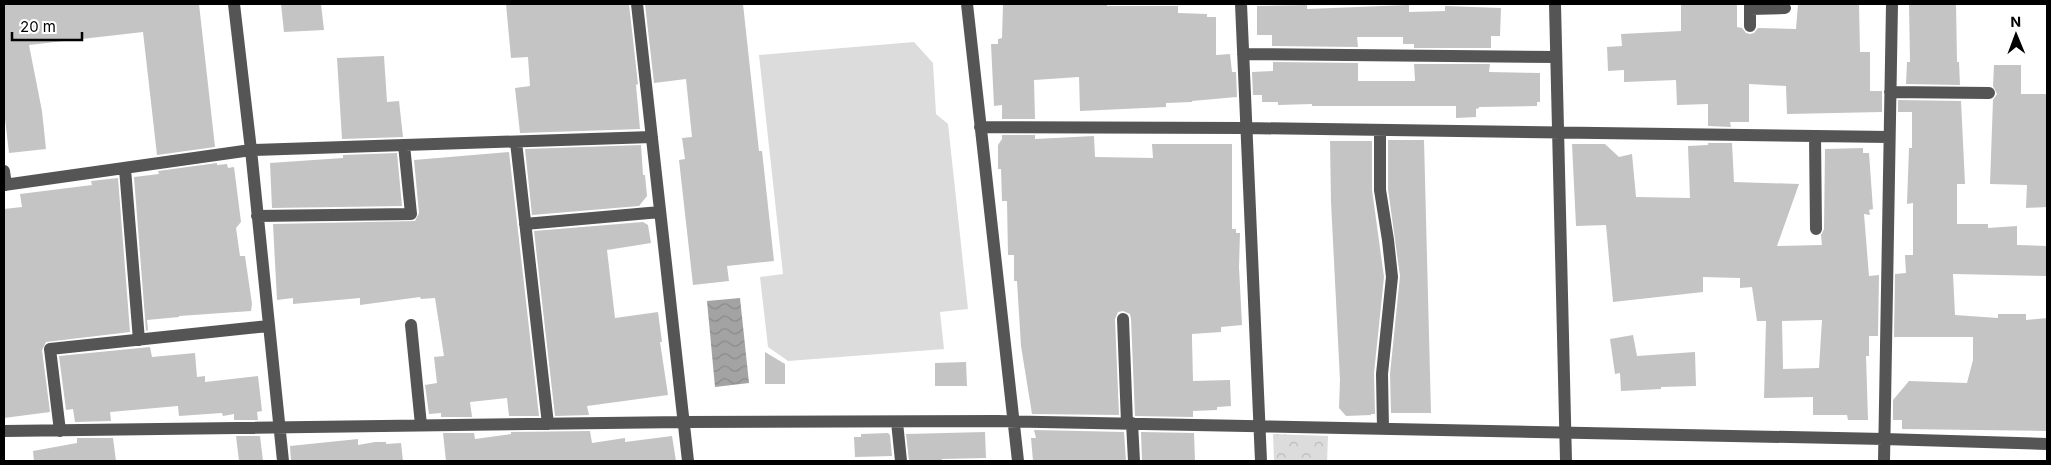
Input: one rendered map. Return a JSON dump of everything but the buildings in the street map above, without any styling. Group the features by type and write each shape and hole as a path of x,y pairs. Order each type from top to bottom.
{"street":[{"path":"234,4 283,461"},
{"path":"637,4 688,461"},
{"path":"967,4 1018,461"},
{"path":"1241,4 1261,461"},
{"path":"1555,4 1566,461"},
{"path":"1884,461 1892,4"},
{"path":"1750,26 1750,6 1785,8"},
{"path":"1243,54 1556,57"},
{"path":"1890,92 1989,93"},
{"path":"980,127 1245,128 1889,137"},
{"path":"1380,131 1380,190 1392,276 1382,374 1384,430"},
{"path":"1815,136 1816,229"},
{"path":"4,171 5,185 251,150 652,137"},
{"path":"516,142 548,424"},
{"path":"257,216 411,214 404,145"},
{"path":"125,169 139,340"},
{"path":"525,224 660,212"},
{"path":"1123,319 1134,461"},
{"path":"411,325 422,426"},
{"path":"60,431 50,348 268,326"},
{"path":"4,432 683,422 1014,421 2047,444"},
{"path":"897,422 901,461"}],"green space":[{"path":"914,42 933,63 936,114 948,124 968,309 940,312 944,349 788,361 768,347 760,277 783,274 759,55"},
{"path":"1273,434 1328,436 1327,461 1274,461"}],"water":[{"path":"740,298 749,383 715,387 707,301"}]}
